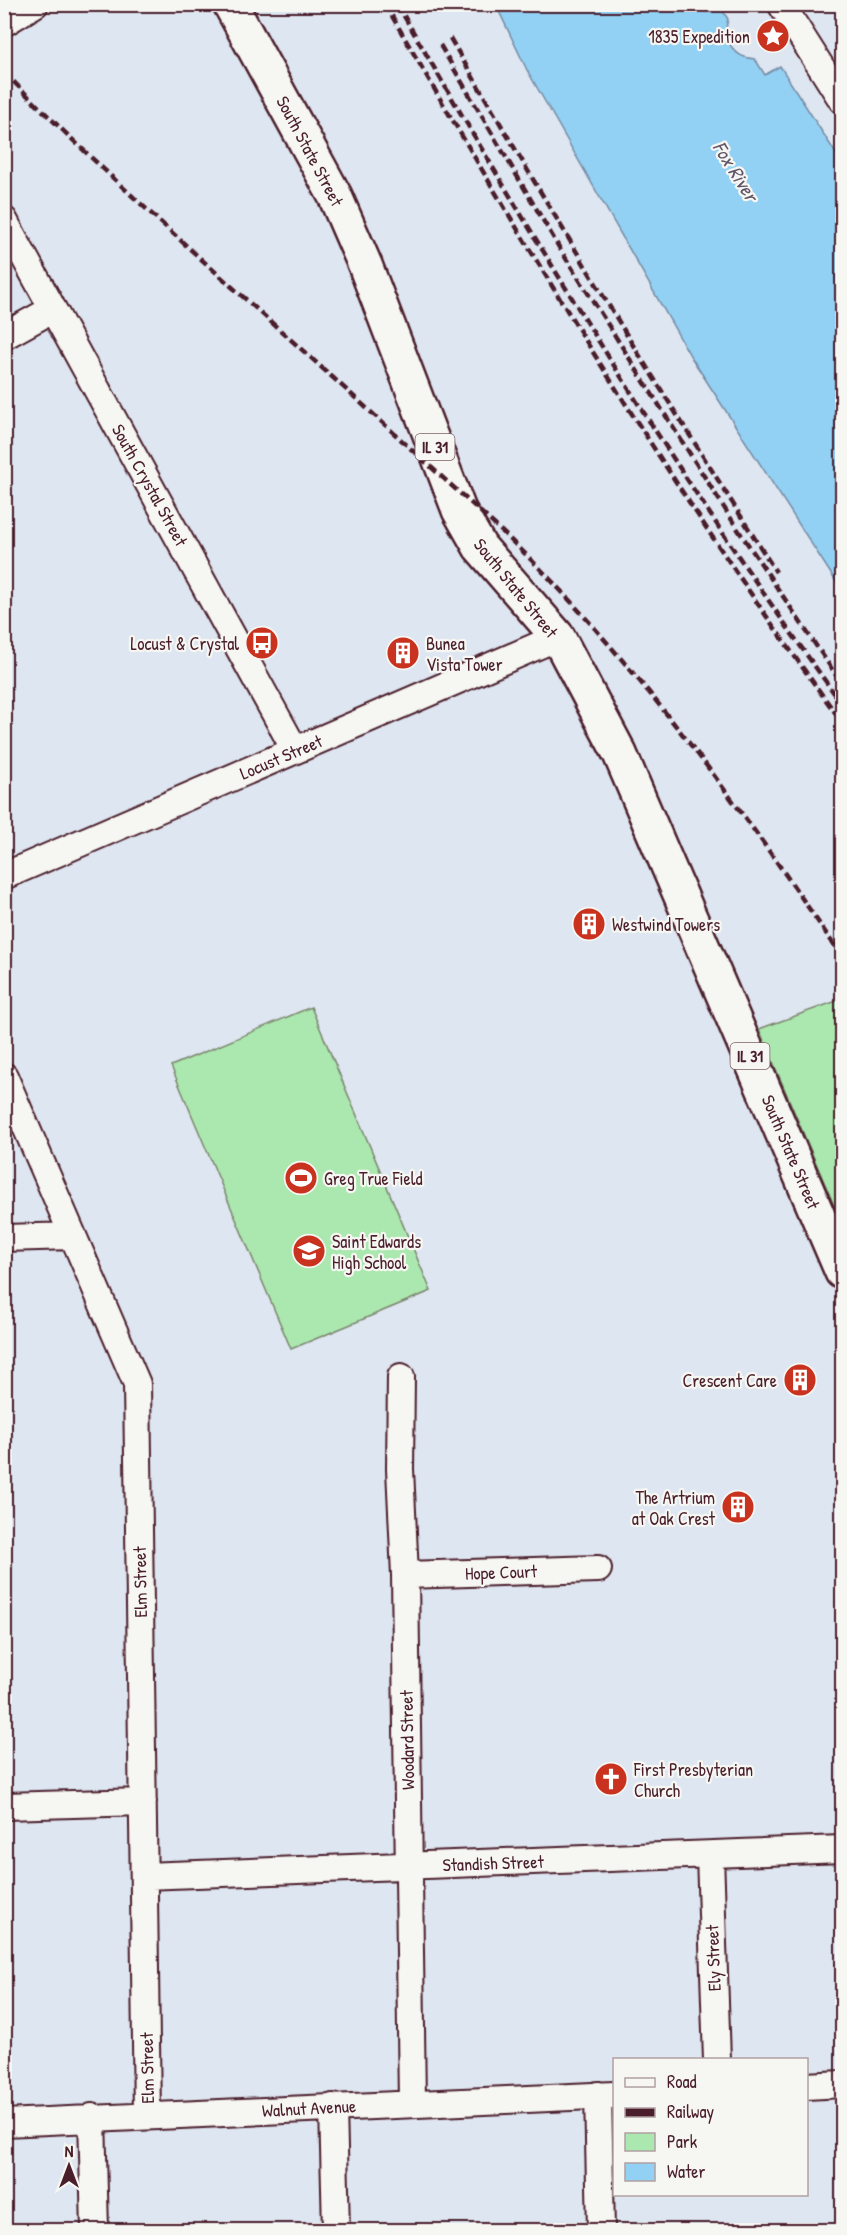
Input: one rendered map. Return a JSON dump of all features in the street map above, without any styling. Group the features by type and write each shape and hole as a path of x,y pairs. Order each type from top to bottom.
{"main road":[{"name":"South State Street","path":"230,4 335,196 369,273 459,510 480,547 558,637 621,754 843,1272"}],"street":[{"path":"4,23 35,4"},
{"path":"781,4 843,99"},
{"name":"South Crystal Street","path":"4,220 295,750"},
{"path":"4,336 53,309"},
{"name":"Locust Street","path":"7,870 558,637"},
{"name":"Elm Street","path":"4,1076 137,1384 147,2115"},
{"path":"4,1238 72,1236"},
{"name":"Woodard Street","path":"401,1377 400,1469 405,1575 412,2103"},
{"name":"Hope Court","path":"405,1575 598,1569"},
{"path":"4,1806 143,1802"},
{"name":"Standish Street","path":"144,1876 843,1850"},
{"name":"Ely Street","path":"710,1856 717,2058"},
{"path":"808,2086 843,2084"},
{"path":"601,2230 606,2095"},
{"name":"Walnut Avenue","path":"4,2123 92,2117 606,2095"},
{"path":"333,2107 336,2230"},
{"path":"92,2117 95,2230"}],"green space":[{"path":"842,999 842,1224 759,1029"},
{"name":"Greg True Field","path":"311,1007 431,1291 291,1349 171,1066"}],"water":[{"name":"Fox River","path":"496,5 719,5 728,19 727,34 731,46 741,55 755,59 765,75 780,66 842,163 842,591 691,357 527,70"}],"railway":[{"path":"385,4 548,279 661,459 720,548 842,722"},
{"path":"397,4 556,272 666,447 723,534 842,704"},
{"path":"450,38 631,342 776,572"},
{"path":"440,45 560,249 737,528 842,684"},
{"path":"4,72 103,169 481,512 549,578 629,668 667,715 739,809 842,957"}],"place":[{"name":"1835 Expedition","path":"773,36"},
{"name":"Locust & Crystal","path":"262,643"},
{"name":"Bunea Vista Tower","path":"403,653"},
{"name":"Westwind Towers","path":"589,924"},
{"name":"Greg True Field","path":"301,1178"},
{"name":"Saint Edwards High School","path":"309,1251"},
{"name":"Crescent Care","path":"800,1380"},
{"name":"The Artrium at Oak Crest","path":"738,1507"},
{"name":"First Presbyterian Church","path":"611,1779"}]}
